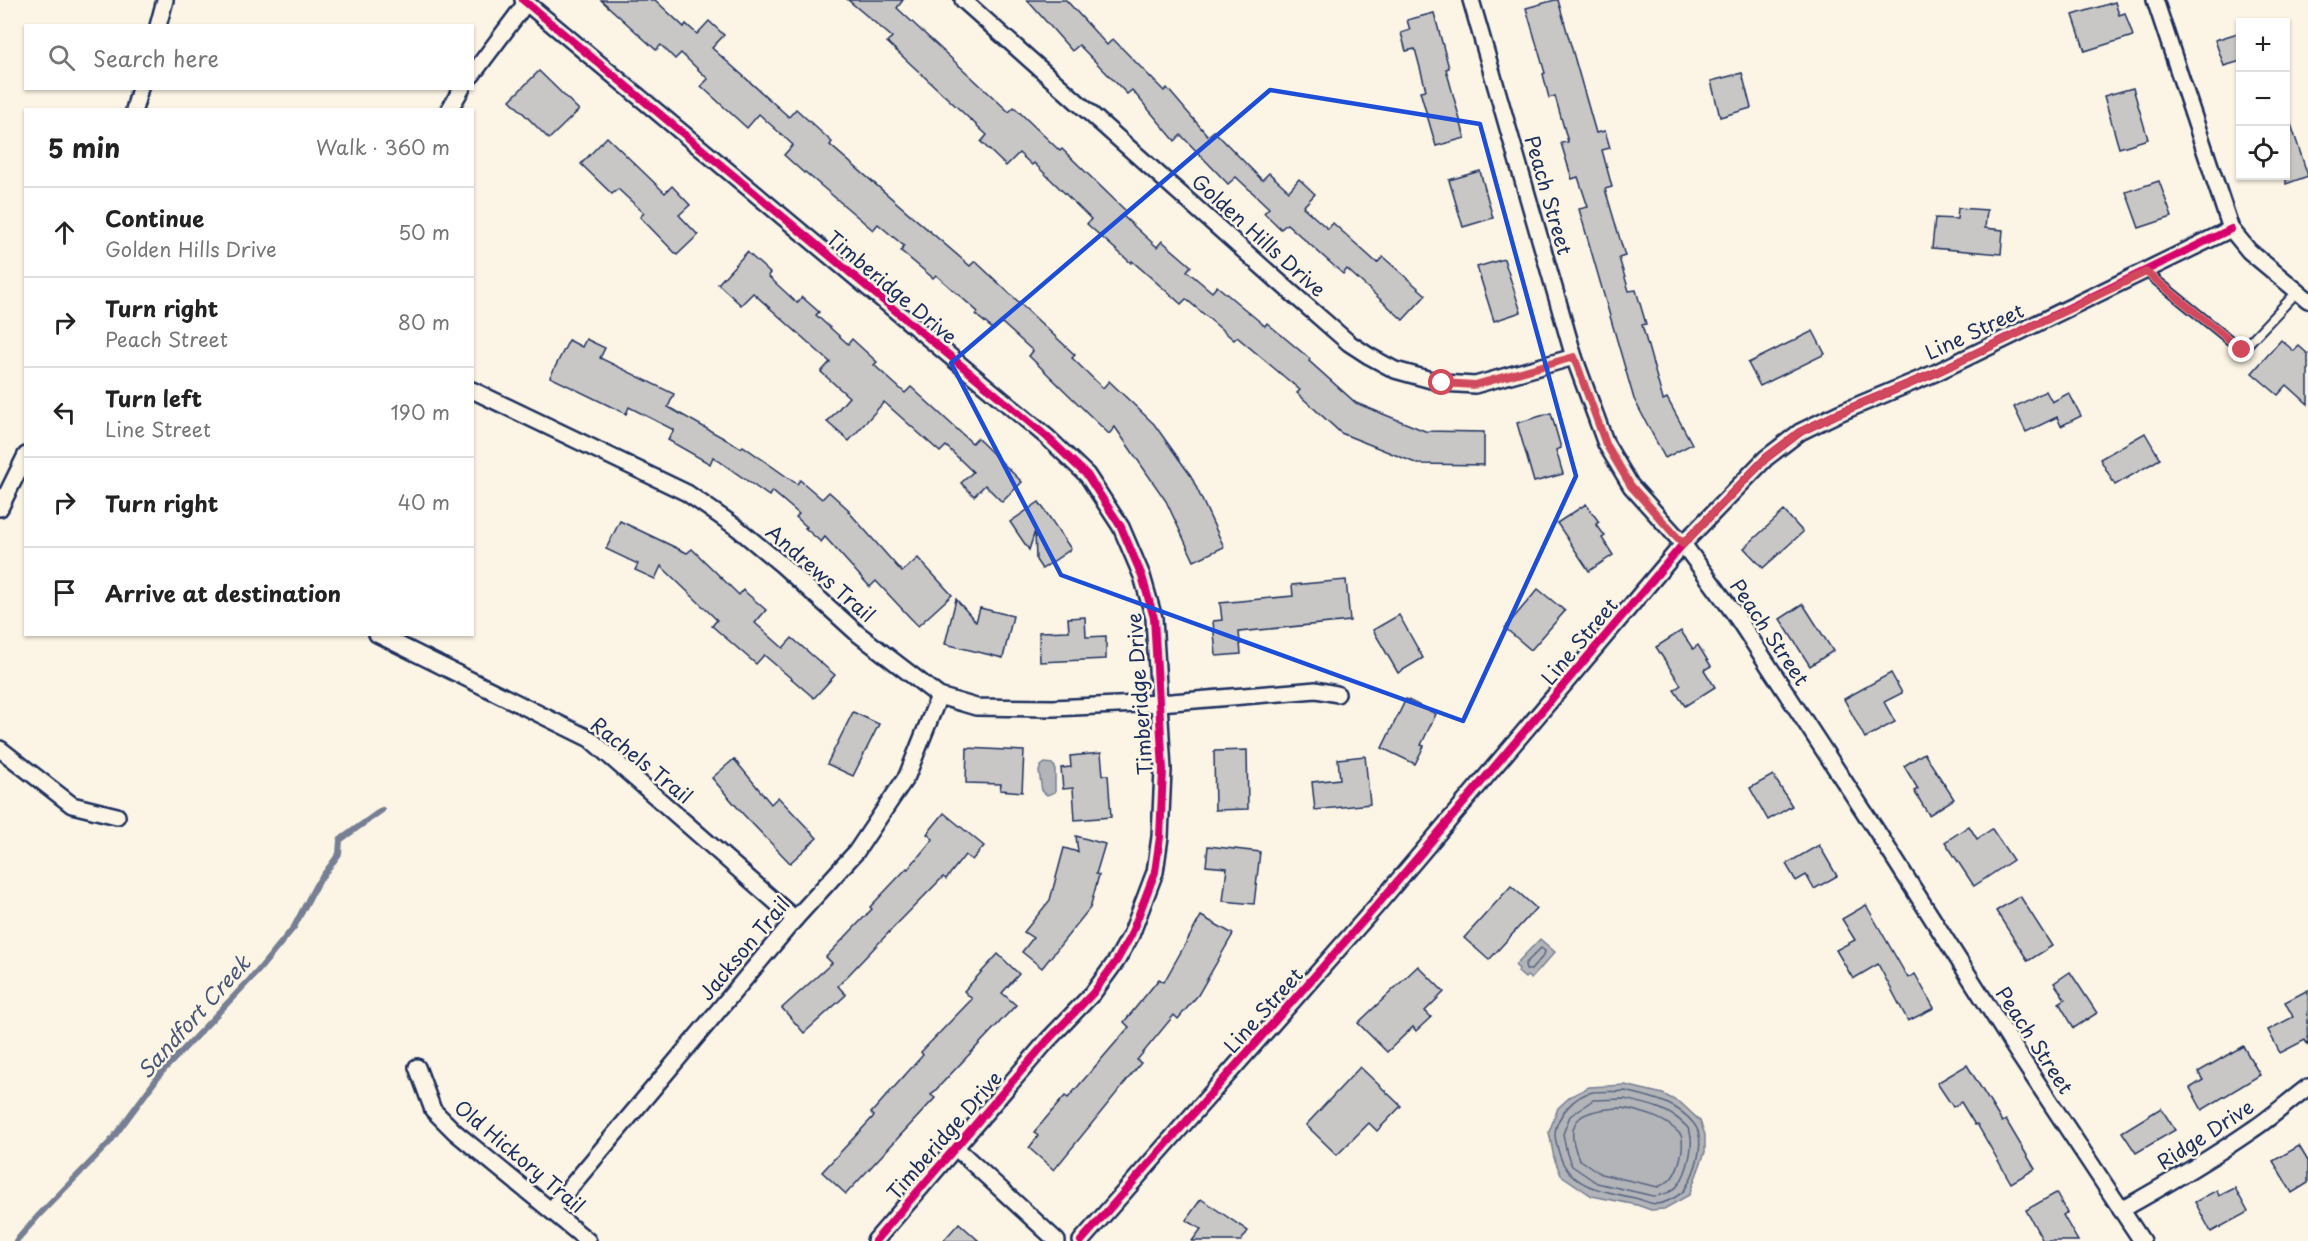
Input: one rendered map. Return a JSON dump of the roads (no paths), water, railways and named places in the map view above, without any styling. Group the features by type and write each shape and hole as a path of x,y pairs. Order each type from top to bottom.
{"street":[{"path":"159,24 165,0"},
{"name":"Golden Hills Drive","path":"963,0 1277,280 1349,343 1369,356 1395,370 1442,383 1475,385 1574,357"},
{"name":"Peach Street","path":"1471,0 1574,357 1606,444 1631,486 1683,544 1734,613 1846,783 2019,1055 2142,1241"},
{"path":"2155,0 2230,229 2249,251 2303,296"},
{"path":"474,72 524,2"},
{"name":"Timberidge Drive","path":"524,2 988,387 1047,437 1087,476 1121,526 1142,576 1154,618 1163,770 1160,837 1155,872 1131,935 1117,960 1093,993 1047,1041 875,1241"},
{"path":"135,108 139,90"},
{"path":"450,108 461,90"},
{"name":"Line Street","path":"1081,1241 1364,921 1683,544 1766,458 1800,432 1935,373 2230,229"},
{"name":"Andrews Trail","path":"474,391 687,493 736,527 857,633 939,696 976,707 1053,708 1316,690 1337,694"},
{"path":"0,508 24,463"},
{"name":"Rachels Trail","path":"381,636 590,740 795,919"},
{"name":"Jackson Trail","path":"552,1209 795,919 856,852 907,776 939,696"},
{"path":"0,749 72,805 117,816"},
{"name":"Old Hickory Trail","path":"417,1066 433,1110 455,1132 552,1209 588,1241"},
{"name":"Ridge Drive","path":"2121,1210 2211,1157 2308,1087"},
{"path":"956,1148 1057,1241"}],"lane":[{"path":"2146,272 2242,350 2303,296"}],"water":[{"path":"1045,763 1055,767 1055,792 1047,795 1042,791 1039,771"},
{"path":"1540,939 1555,952 1531,979 1527,976 1525,978 1518,972 1519,969 1515,965"},
{"path":"1625,1085 1663,1094 1682,1104 1700,1121 1705,1135 1705,1152 1689,1195 1664,1209 1651,1210 1592,1196 1561,1175 1554,1158 1549,1132 1558,1108 1571,1096 1589,1087"}],"waterway":[{"name":"Sandfort Creek","path":"16,1241 110,1142 161,1073 258,971 294,927 316,885 339,854 340,840 382,810"}]}
